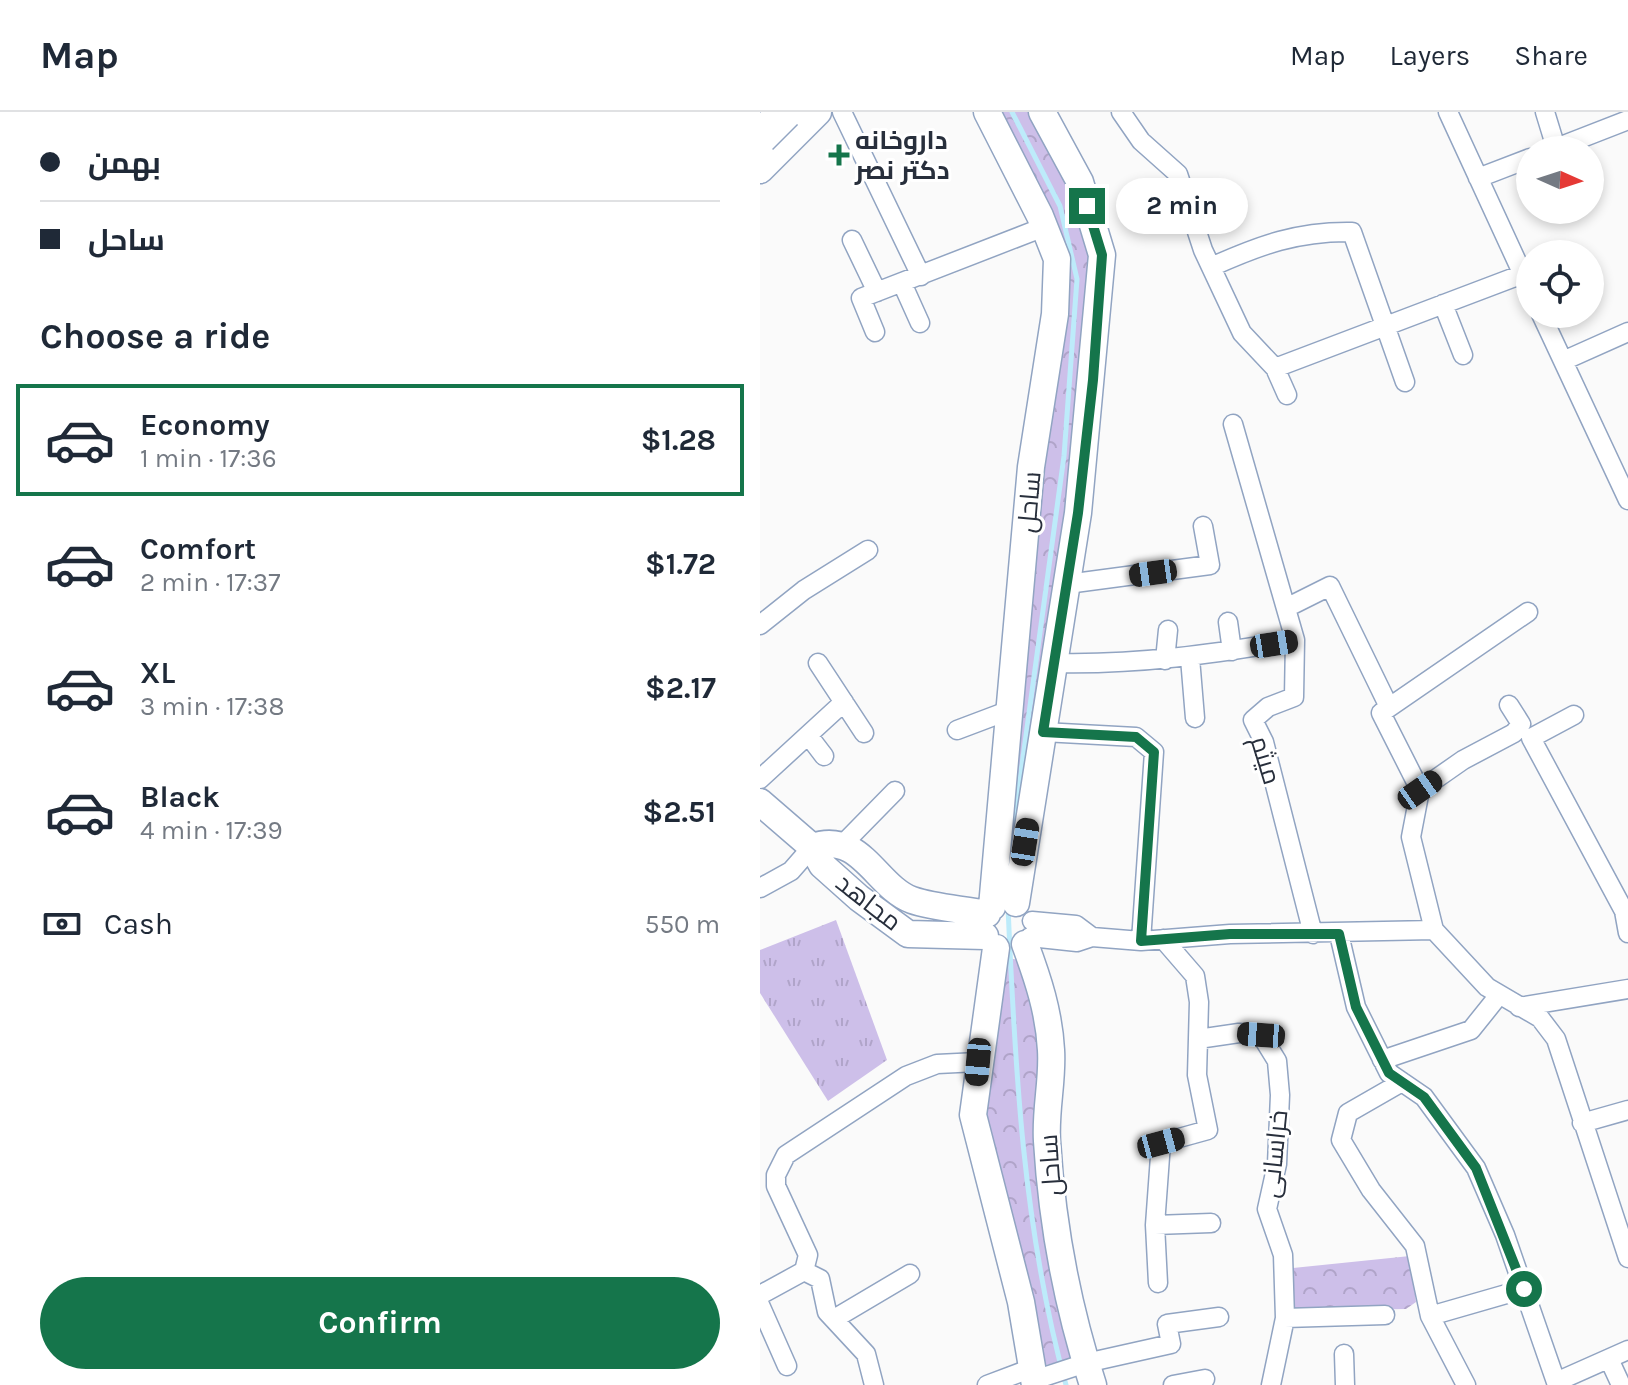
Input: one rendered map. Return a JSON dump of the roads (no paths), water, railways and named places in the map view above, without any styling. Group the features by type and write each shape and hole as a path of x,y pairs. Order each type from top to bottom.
{"highway":[{"path":"772,142 803,113"}],"street":[{"path":"760,170 772,142 783,129 777,112"},
{"path":"842,112 921,276"},
{"name":"ساحل","path":"987,112 1057,259 1055,314 1031,467 1010,710 1008,926 1045,998 1051,1051 1047,1137 1055,1232 1072,1320 1090,1374"},
{"name":"ساحل","path":"1033,1378 1021,1302 973,1115 978,1062 1008,926 1067,584 1093,380 1102,255 1080,182 1042,112"},
{"path":"1121,112 1141,141 1178,174 1211,267 1242,333 1275,368 1287,395"},
{"path":"1448,112 1516,260"},
{"path":"1545,112 1550,136"},
{"path":"1587,136 1628,120"},
{"path":"1478,178 1516,163"},
{"path":"869,295 1044,227"},
{"path":"1211,267 1263,244 1315,231 1352,232 1405,382"},
{"path":"852,240 869,295 875,332"},
{"path":"902,283 920,323"},
{"path":"1275,368 1443,304 1516,285"},
{"path":"1443,304 1463,355"},
{"path":"1548,328 1628,500"},
{"path":"1563,361 1628,332"},
{"name":"میثم","path":"1233,424 1295,640 1294,697 1268,707 1253,720 1264,742 1313,934"},
{"path":"1067,584 1210,565 1203,526"},
{"path":"760,625 804,590 868,550"},
{"path":"1288,607 1330,586 1420,790 1411,837 1434,930 1487,987 1540,1018 1556,1039 1628,1258"},
{"path":"1385,710 1528,612"},
{"path":"1228,622 1232,651"},
{"path":"1165,660 1168,630"},
{"path":"1054,663 1120,664 1190,658 1295,640"},
{"path":"1190,658 1195,718"},
{"path":"818,663 864,733"},
{"path":"760,779 844,702"},
{"path":"1420,790 1463,760 1514,733 1521,724 1509,705"},
{"path":"957,730 1010,710"},
{"path":"1574,715 1531,738 1624,911 1628,933"},
{"path":"1043,732 1136,737 1154,752 1141,941"},
{"path":"808,735 824,756"},
{"path":"842,845 895,791"},
{"name":"مجاهد","path":"760,802 812,847 822,865 859,898 908,934 1008,926"},
{"name":"مجاهد","path":"812,847 825,843 842,845 909,899 1008,926"},
{"path":"760,888 791,871 812,847"},
{"path":"1008,926 1077,942 1092,937 1141,941 1230,934 1434,930"},
{"path":"1339,934 1356,1007 1389,1073 1424,1097 1476,1168 1524,1289 1556,1382 1628,1350"},
{"path":"1158,1283 1155,1225 1161,1143 1208,1130 1197,1075 1199,1002 1195,976 1163,939"},
{"path":"1519,1007 1628,989"},
{"path":"1382,1060 1471,1030 1499,995"},
{"name":"خراسانی","path":"1198,1039 1239,1033 1261,1035 1277,1061 1280,1095 1277,1164 1267,1209 1283,1255 1285,1318 1271,1385"},
{"path":"760,1295 804,1271 808,1255 776,1186 776,1175 786,1155 906,1076 937,1064 978,1062"},
{"path":"1402,1082 1348,1113 1341,1140 1371,1190 1415,1246 1430,1316 1466,1385"},
{"path":"1582,1123 1628,1110"},
{"path":"1155,1225 1211,1223"},
{"path":"804,1271 820,1279 827,1312 866,1354 874,1385"},
{"path":"834,1319 910,1274"},
{"path":"1430,1316 1524,1289"},
{"path":"760,1305 787,1366"},
{"path":"1285,1318 1385,1315"},
{"path":"987,1385 1090,1374 1171,1344 1167,1324 1219,1317"},
{"path":"1344,1354 1345,1385"},
{"path":"1609,1359 1621,1385"},
{"path":"1173,1385 1205,1379"}],"waterway":[{"path":"1010,853 1064,456 1077,279 1060,206 1012,112"},
{"path":"1008,907 1018,1088 1031,1208 1051,1326 1066,1385"}],"place":[{"name":"داروخانه دکتر نصر","path":"839,155"}]}
